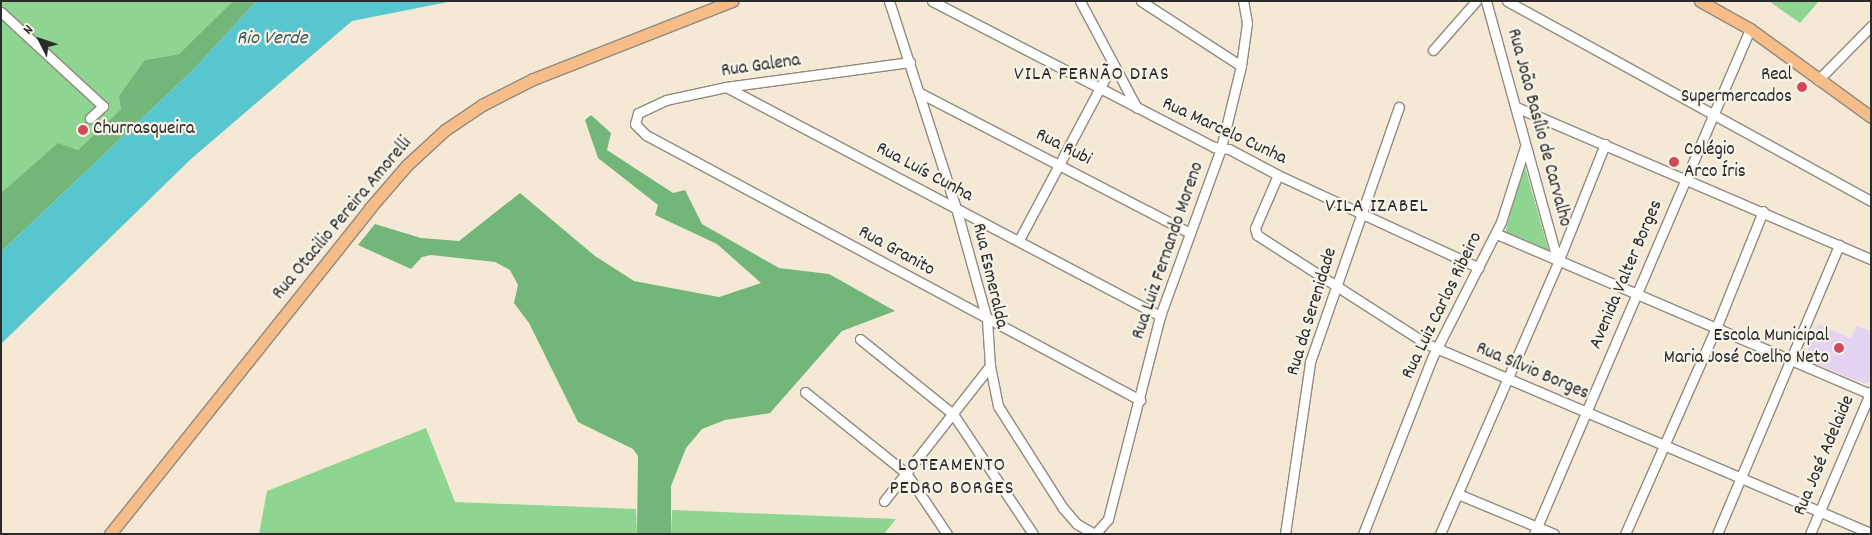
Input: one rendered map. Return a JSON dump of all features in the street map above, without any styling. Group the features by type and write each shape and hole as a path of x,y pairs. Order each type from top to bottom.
{"main road":[{"name":"Rua Otacilio Pereira Amorelli","path":"110,534 369,210 407,165 446,130 482,105 533,78 732,1"},
{"path":"1700,1 1750,29 1871,117"}],"street":[{"name":"Rua Esmeralda","path":"889,1 956,208 987,320 990,366 998,406 1063,508 1076,524 1094,534"},
{"name":"Rua Marcelo Cunha","path":"932,1 1214,147 1230,149 1278,176 1479,268"},
{"path":"1080,1 1112,65 1138,108"},
{"path":"1141,1 1241,66"},
{"name":"Rua Luiz Fernando Moreno","path":"1094,534 1108,519 1160,316 1221,148 1241,66 1247,24 1243,1"},
{"path":"1433,50 1476,1"},
{"name":"Rua João Basílio de Carvalho","path":"1486,1 1558,262"},
{"path":"1507,1 1715,112 1871,201"},
{"path":"1,12 103,106 90,118"},
{"name":"Avenida Valter Borges","path":"1535,530 1750,29"},
{"path":"1818,80 1870,29"},
{"name":"Rua Galena","path":"638,129 634,118 643,110 666,100 726,87 910,62"},
{"path":"1019,240 1112,65"},
{"name":"Rua Luís Cunha","path":"726,87 1160,316"},
{"name":"Rua Rubi","path":"920,93 1190,233"},
{"name":"Rua da Serenidade","path":"1285,534 1310,362 1400,107"},
{"path":"1516,107 1871,258"},
{"name":"Rua Granito","path":"638,129 987,320 1140,400"},
{"path":"1440,534 1558,262 1605,144"},
{"name":"Rua Luiz Carlos Ribeiro","path":"1364,534 1436,349 1496,234 1525,147"},
{"name":"Rua Sílvio Borges","path":"1278,176 1256,232 1335,287 1436,349 1871,533"},
{"path":"1625,534 1716,328 1763,211"},
{"path":"1496,234 1558,262 1870,392"},
{"path":"1717,534 1839,245"},
{"path":"860,339 953,414 1033,534"},
{"path":"884,501 990,366"},
{"path":"805,392 906,473 947,534"},
{"name":"Rua José Adelaide","path":"1810,534 1870,392"},
{"path":"1458,494 1535,530 1554,534"}],"shaded area":[{"name":"Escola Municipal Maria José Coelho Neto","path":"1818,324 1851,338 1857,326 1871,331 1870,382 1865,384 1804,359"}],"green space":[{"path":"1,1 233,1 179,54 145,60 121,109 78,150 58,144 1,193"},
{"path":"233,1 257,1 194,69 1,252 1,193 58,143 78,150 121,109 119,96 145,60 179,54"},
{"path":"1769,1 1819,1 1800,23"},
{"path":"591,115 611,133 607,150 673,193 685,190 702,224 779,268 829,274 895,311 842,331 770,413 725,420 702,429 686,448 671,486 671,534 637,534 638,456 633,449 578,422 529,323 514,303 518,285 510,270 495,262 431,255 422,257 411,269 358,245 375,224 421,238 459,241 520,193 595,256 634,281 719,297 761,283 717,244 655,215 658,205 598,158 585,120"},
{"path":"1524,163 1549,252 1505,233"},
{"path":"426,428 455,502 636,509 637,534 259,534 267,491"},
{"path":"672,510 896,519 884,534 671,534"}],"water":[{"name":"Rio Verde","path":"257,1 453,1 352,21 191,159 1,344 1,252 194,69"}],"place":[{"name":"Real Supermercados","path":"1802,87"},
{"name":"Churrasqueira","path":"83,130"},
{"name":"Colégio Arco Íris","path":"1674,162"},
{"name":"Escola Municipal Maria José Coelho Neto","path":"1839,348"}],"district":[{"name":"VILA FERNÃO DIAS","path":"1092,75"},
{"name":"VILA IZABEL","path":"1377,207"},
{"name":"LOTEAMENTO PEDRO BORGES","path":"952,478"}]}
